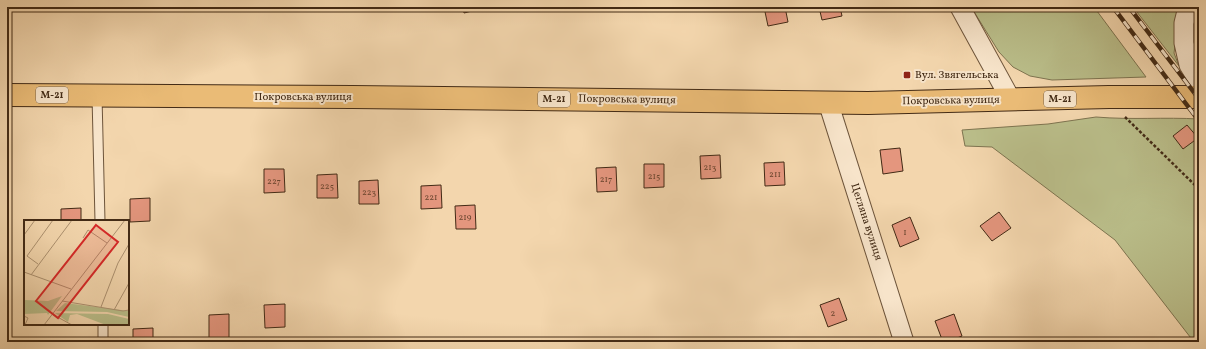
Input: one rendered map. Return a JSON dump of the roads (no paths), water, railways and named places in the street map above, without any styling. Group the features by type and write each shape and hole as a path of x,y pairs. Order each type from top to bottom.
{"highway":[{"name":"Покровська вулиця","path":"7,95 353,97 868,103 1199,97"}],"street":[{"path":"960,7 1011,100"},
{"path":"1188,7 1184,23 1184,43 1188,65 1199,81"},
{"name":"Цегляна вулиця","path":"828,102 904,342"}],"lane":[{"path":"97,96 100,220"},
{"path":"103,325 103,342"}],"railway":[{"path":"1113,7 1199,121"},
{"path":"1129,7 1199,99"}],"place":[{"name":"Вул. Звягельська","path":"907,75"}]}
